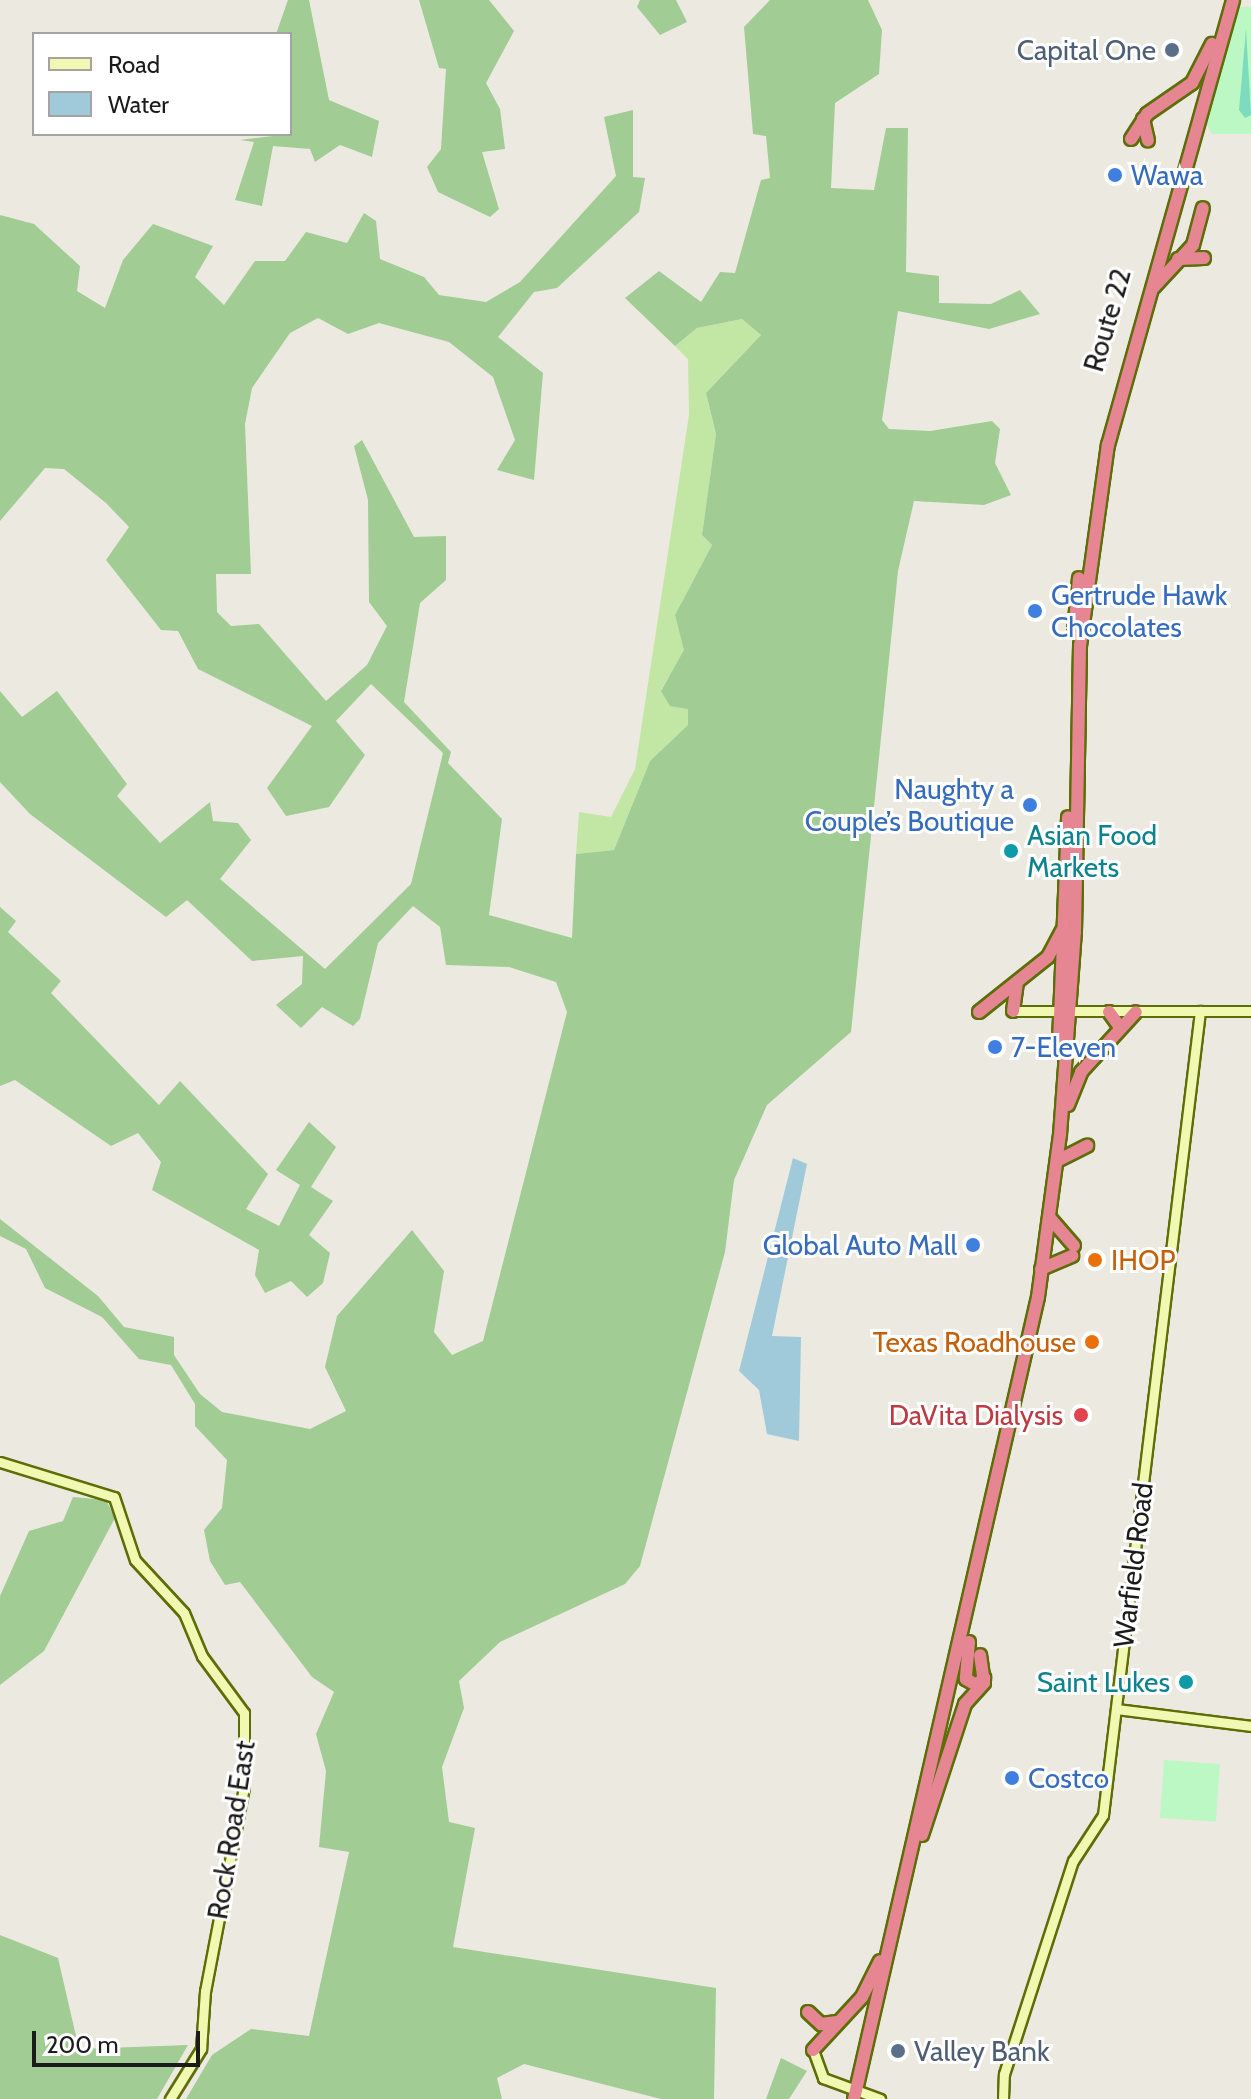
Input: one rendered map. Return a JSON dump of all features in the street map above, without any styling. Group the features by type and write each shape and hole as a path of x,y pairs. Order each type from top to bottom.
{"highway":[{"path":"1131,139 1143,119 1192,83 1212,44 1224,0"},
{"path":"852,2094 972,1599 1041,1269 1060,1135 1087,576 1108,445 1233,0"},
{"name":"Route 22","path":"1065,1010 1070,692 1088,515 1116,375 1212,44"},
{"path":"1200,140 1201,109"},
{"path":"1143,119 1148,140"},
{"path":"1146,301 1197,238 1203,208"},
{"path":"1178,259 1204,258"},
{"path":"979,1012 1017,984 1052,952 1068,913"},
{"path":"1013,1011 1017,984"},
{"path":"852,2094 1017,1366 1047,1182 1065,1010"},
{"path":"1109,1012 1120,1027"},
{"path":"1060,1135 1076,1080 1136,1012"},
{"path":"1057,1161 1087,1146"},
{"path":"1041,1269 1073,1251 1049,1217"},
{"path":"972,1599 966,1679 976,1685 984,1678"},
{"path":"915,1844 934,1812 965,1704 984,1678 980,1655"},
{"path":"813,2050 840,2021 880,1961"},
{"path":"808,2012 821,2024 840,2021"}],"street":[{"path":"1013,1011 1251,1011"},
{"name":"Warfield Road","path":"1003,2099 1004,2074 1073,1861 1102,1820 1200,1011"},
{"name":"Rock Road East","path":"0,1462 114,1497 128,1549 184,1613 248,1728 201,2049 170,2099"},
{"path":"1117,1709 1251,1726"},
{"path":"813,2050 823,2078 852,2094 880,2099"}],"green space":[{"path":"288,0 309,0 329,100 379,121 372,157 340,145 315,162 310,149 273,146 262,206 235,200 254,142 240,140 292,136 292,32 277,32"},
{"path":"419,0 489,0 514,31 486,83 500,109 505,149 482,152 499,209 490,217 438,192 427,167 441,149 446,69 439,68"},
{"path":"640,0 676,0 687,22 660,35 637,7"},
{"path":"770,0 868,0 882,30 879,74 835,103 831,188 874,190 886,128 908,128 906,272 939,276 939,303 991,304 1020,290 1040,314 989,329 898,311 882,420 889,429 930,431 992,421 1000,429 995,463 1011,495 984,505 914,501 898,571 851,1032 767,1105 734,1180 725,1252 640,1566 625,1584 500,1642 459,1681 464,1708 442,1767 449,1822 475,1828 453,1947 716,1988 714,2099 661,2099 524,2064 497,2078 502,2099 186,2099 212,2055 251,2029 309,2036 349,1852 319,1847 326,1771 316,1734 334,1692 312,1677 240,1582 225,1585 210,1561 204,1530 222,1508 227,1460 195,1426 195,1404 171,1365 139,1359 102,1317 45,1288 26,1249 0,1236 0,1219 98,1296 124,1327 174,1337 174,1355 200,1394 222,1412 310,1429 346,1411 325,1367 337,1316 412,1230 444,1271 434,1332 452,1355 483,1341 567,1012 556,982 509,967 446,965 440,927 413,906 378,943 360,1019 353,1026 322,1007 301,1028 276,1005 302,984 303,956 252,961 187,900 166,917 30,814 0,782 0,691 22,717 57,691 127,784 117,796 160,843 210,802 213,821 238,823 251,840 220,879 325,969 411,884 443,753 371,684 336,721 365,755 329,807 286,816 267,788 312,726 198,669 178,631 161,630 106,560 129,527 106,503 64,469 45,468 0,521 0,215 34,224 80,266 77,291 105,308 123,260 153,224 213,246 195,277 224,305 255,261 285,261 306,232 347,243 364,213 376,221 380,259 424,277 439,295 486,302 520,282 616,176 604,117 633,110 633,177 645,178 639,212 557,288 534,292 498,337 543,373 534,480 497,470 515,440 493,377 449,342 379,323 348,334 318,318 290,333 252,388 245,424 251,574 216,574 217,612 231,626 259,624 326,701 367,665 387,626 369,602 368,500 354,446 362,440 414,537 446,536 446,580 420,603 404,702 451,752 448,763 502,819 489,915 572,938 576,854 614,850 650,761 688,725 688,709 670,706 661,691 684,650 675,615 712,545 702,535 716,434 706,393 761,335 742,319 697,328 675,346 625,298 659,271 701,302 720,272 735,273 761,180 770,178 766,136 753,134 744,27"},
{"path":"1239,7 1251,7 1251,134 1212,134 1205,121"},
{"path":"1246,29 1251,115 1245,118 1239,110"},
{"path":"742,319 761,335 706,393 716,434 702,535 712,545 675,615 685,650 661,690 688,709 688,725 650,761 614,850 576,854 579,812 611,817 635,769 689,415 688,359 675,346 697,328"},
{"path":"0,907 16,921 8,932 61,981 51,993 159,1105 180,1081 268,1174 246,1209 279,1226 300,1185 276,1170 309,1122 336,1147 311,1187 333,1201 309,1235 330,1253 323,1283 307,1297 291,1281 265,1293 255,1275 259,1250 152,1190 161,1162 138,1133 111,1146 15,1080 0,1086"},
{"path":"73,1497 106,1500 115,1518 44,1651 0,1685 0,1596 29,1531 63,1521"},
{"path":"1164,1760 1220,1764 1216,1822 1160,1818"},
{"path":"0,1935 58,1958 79,2049 188,2045 157,2099 0,2099"},
{"path":"781,2058 807,2071 789,2099 766,2099"}],"water":[{"path":"793,1158 807,1164 772,1336 801,1337 799,1441 767,1434 759,1390 739,1371"}],"place":[{"name":"Capital One","path":"1172,50"},
{"name":"Wawa","path":"1115,175"},
{"name":"Gertrude Hawk Chocolates","path":"1035,611"},
{"name":"Naughty a Couple’s Boutique","path":"1030,805"},
{"name":"Asian Food Markets","path":"1011,851"},
{"name":"7-Eleven","path":"995,1047"},
{"name":"Global Auto Mall","path":"973,1245"},
{"name":"IHOP","path":"1095,1260"},
{"name":"Texas Roadhouse","path":"1092,1342"},
{"name":"DaVita Dialysis","path":"1081,1415"},
{"name":"Saint Lukes","path":"1186,1682"},
{"name":"Costco","path":"1012,1778"},
{"name":"Valley Bank","path":"898,2051"}]}
